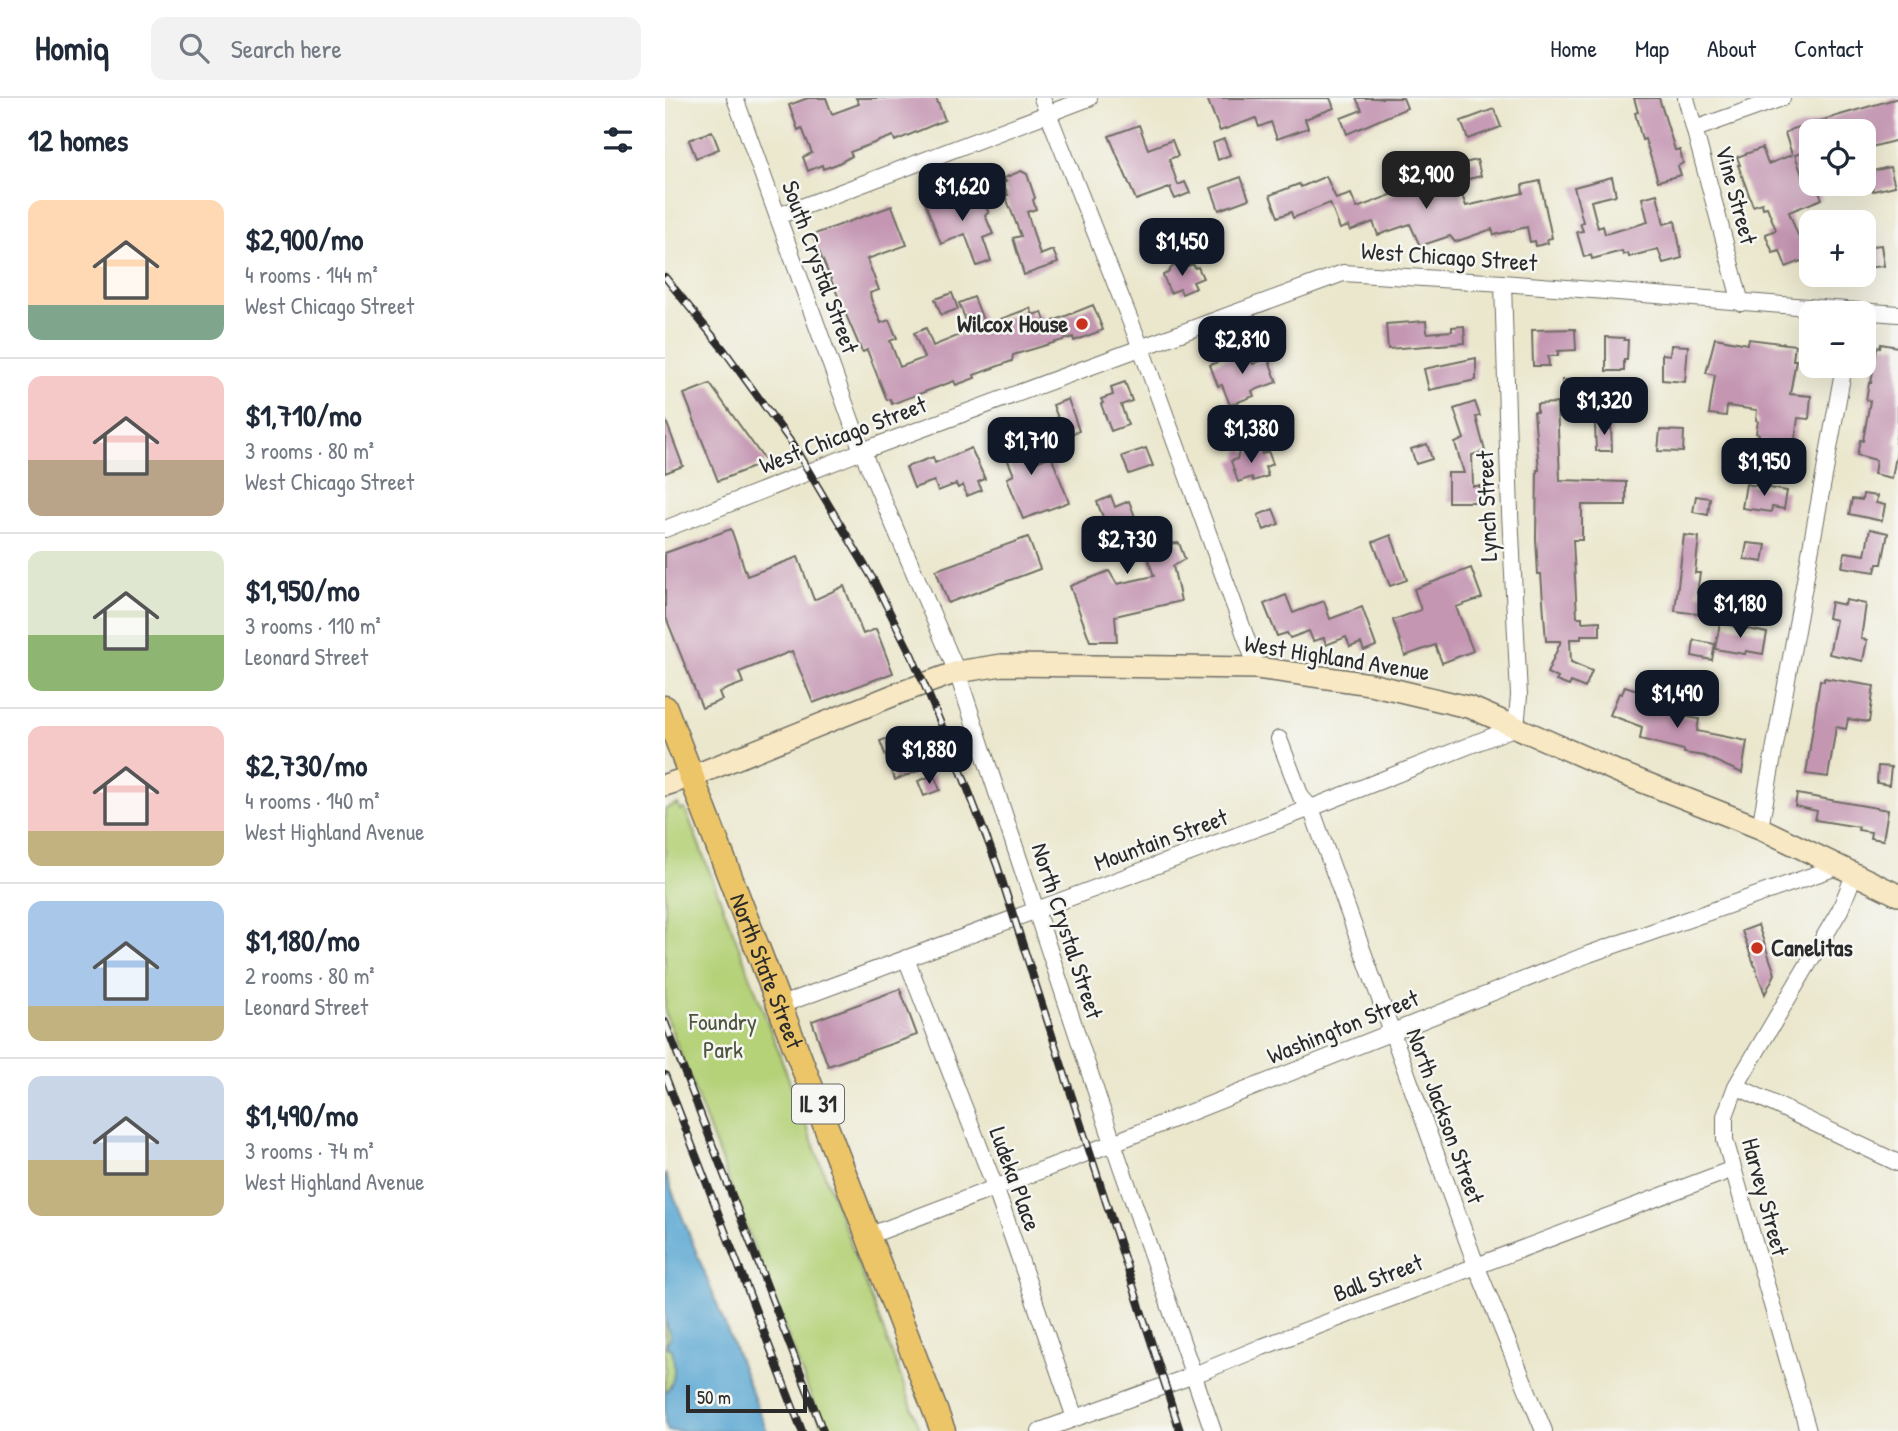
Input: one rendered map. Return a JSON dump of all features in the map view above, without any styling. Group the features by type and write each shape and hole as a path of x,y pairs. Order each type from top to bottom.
{"main road":[{"name":"West Highland Avenue","path":"665,785 957,672 1002,665 1257,668 1370,684 1472,708 1623,774 1760,828 1898,895"},
{"name":"North State Street","path":"665,708 943,1431"}],"street":[{"name":"South Crystal Street","path":"736,98 862,452"},
{"path":"778,216 1045,106 1089,98"},
{"name":"Vine Street","path":"1686,98 1741,303"},
{"path":"1695,129 1782,98"},
{"path":"1045,106 1141,348 1257,668"},
{"name":"West Chicago Street","path":"665,528 1343,273 1799,307"},
{"name":"Lynch Street","path":"1503,283 1518,696 1515,726"},
{"name":"West Chicago Street","path":"1876,313 1898,314"},
{"path":"1760,828 1842,378"},
{"name":"North Crystal Street","path":"862,452 957,672 1113,1143 1213,1431"},
{"name":"Mountain Street","path":"781,1005 1311,808 1515,726"},
{"name":"North Jackson Street","path":"1279,738 1301,797 1311,808 1390,1033 1476,1265 1543,1431"},
{"name":"Washington Street","path":"868,1236 1113,1143 1589,954 1846,871"},
{"name":"Harvey Street","path":"1808,1431 1725,1140 1725,1115 1736,1086 1839,910 1846,871"},
{"name":"Ludeka Place","path":"906,958 995,1187 1075,1418"},
{"path":"1736,1086 1898,1163"},
{"name":"Ball Street","path":"1040,1431 1733,1169"}],"green space":[{"name":"Foundry Park","path":"678,804 680,810 685,809 743,957 921,1431 824,1431 665,1013 665,809"},
{"path":"665,1319 673,1347 675,1368 671,1386 665,1392"}],"water":[{"path":"665,1173 767,1431 668,1431 665,1423 665,1392 672,1384 674,1367 672,1349 666,1347 670,1335 665,1319"}],"building":[{"path":"808,98 826,98 832,114 859,104 856,98 936,98 945,120 895,141 893,136 850,152 852,156 837,164 823,169 822,165 808,171 803,157 812,153 802,128 798,130 789,105"},
{"path":"1207,98 1330,98 1334,108 1305,119 1308,128 1277,139 1271,122 1259,127 1256,118 1220,131"},
{"path":"1356,98 1403,98 1407,108 1347,134 1341,118 1362,110"},
{"path":"1634,98 1659,98 1675,150 1680,150 1683,163 1678,166 1681,175 1658,181 1645,139 1642,140"},
{"path":"1898,98 1898,140 1876,146 1876,119 1826,119"},
{"path":"1494,109 1501,127 1468,139 1461,121"},
{"path":"1139,125 1148,149 1172,140 1178,156 1169,159 1178,185 1185,182 1190,193 1175,199 1170,188 1172,187 1136,200 1109,136"},
{"path":"1799,127 1799,154 1795,155 1799,167 1799,196 1821,196 1822,199 1789,212 1799,238 1799,262 1786,267 1780,251 1773,253 1766,236 1776,230 1767,207 1763,208 1762,203 1753,206 1737,157 1762,148 1768,164 1792,155 1785,133"},
{"path":"712,131 719,149 696,158 689,140"},
{"path":"1224,139 1230,155 1218,160 1213,143"},
{"path":"1477,160 1481,176 1464,180 1460,164"},
{"path":"1890,167 1895,186 1876,190 1876,170"},
{"path":"1021,171 1027,174 1035,198 1033,200 1036,209 1027,212 1040,255 1053,250 1058,263 1024,275 1013,238 1021,236 1003,183 1006,182 1004,178"},
{"path":"1326,176 1336,199 1351,194 1357,208 1404,190 1403,187 1420,180 1424,190 1456,178 1466,206 1523,193 1522,185 1540,181 1552,238 1547,239 1548,243 1536,246 1535,241 1530,242 1527,227 1494,235 1492,229 1455,242 1450,236 1420,246 1410,224 1378,235 1373,222 1350,231 1349,226 1340,229 1330,203 1293,218 1291,212 1278,217 1270,195 1299,184 1301,187"},
{"path":"1241,177 1249,199 1219,210 1211,188"},
{"path":"1612,177 1616,195 1591,201 1598,228 1603,226 1605,234 1648,222 1642,198 1657,194 1664,224 1675,221 1682,258 1663,263 1658,249 1629,257 1628,253 1623,255 1622,251 1592,259 1591,255 1584,257 1577,232 1583,231 1580,223 1583,222 1574,187"},
{"path":"979,193 989,213 985,215 993,234 983,238 991,261 977,266 965,234 941,244 925,202 944,195 947,202"},
{"path":"892,206 907,245 867,259 879,290 870,293 871,299 881,323 889,320 897,338 890,341 900,367 924,358 914,333 926,328 933,346 970,331 959,303 974,297 985,325 1030,308 1033,315 1042,312 1046,324 1093,305 1103,330 1074,341 1073,337 1013,355 1012,361 974,375 975,378 956,385 954,381 892,404 890,399 887,400 867,350 861,350 812,235"},
{"path":"1881,245 1884,266 1876,267 1876,246"},
{"path":"1186,261 1188,266 1193,264 1195,268 1198,267 1203,278 1193,282 1196,288 1182,294 1180,289 1170,293 1163,275 1172,267"},
{"path":"952,293 958,309 941,315 935,299"},
{"path":"1426,321 1427,333 1452,331 1452,327 1464,326 1465,343 1388,349 1386,324"},
{"path":"1575,329 1576,350 1558,351 1558,356 1548,356 1549,366 1533,366 1532,330"},
{"path":"1606,337 1628,340 1624,371 1606,371"},
{"path":"1715,338 1748,344 1749,339 1795,345 1793,360 1796,360 1790,394 1811,396 1809,419 1798,418 1794,446 1758,440 1757,410 1727,406 1726,416 1709,414 1715,375 1706,373"},
{"path":"1881,344 1898,347 1898,427 1895,443 1898,445 1892,478 1874,474 1876,460 1857,455 1860,440 1863,441 1870,401 1866,400 1869,383 1872,378 1876,378 1876,353 1877,347 1880,348"},
{"path":"1671,345 1688,346 1685,382 1662,380 1662,354 1670,355"},
{"path":"1245,351 1253,364 1268,358 1277,382 1252,391 1254,396 1230,405 1222,385 1218,386 1210,365"},
{"path":"1476,358 1476,380 1429,390 1424,369"},
{"path":"1596,379 1596,395 1563,396 1562,380"},
{"path":"1125,382 1132,401 1121,405 1128,425 1111,431 1101,399 1113,395 1111,387"},
{"path":"710,384 766,462 718,481 684,394"},
{"path":"1068,399 1079,431 1065,436 1053,405"},
{"path":"1475,402 1485,451 1472,455 1473,486 1480,486 1480,502 1448,502 1448,473 1464,473 1455,443 1464,439 1454,409"},
{"path":"1557,403 1560,480 1626,482 1626,505 1582,505 1582,540 1573,540 1577,617 1582,617 1582,622 1600,621 1600,635 1581,635 1581,639 1570,639 1571,662 1592,671 1585,688 1571,682 1569,686 1556,681 1558,678 1547,673 1561,641 1546,641 1541,574 1538,574 1536,538 1539,470 1534,412 1537,412 1537,404"},
{"path":"665,422 683,466 665,473"},
{"path":"1611,423 1612,451 1596,451 1595,424"},
{"path":"1015,425 1031,464 1051,456 1069,502 1023,519 1007,478 1014,475 996,432"},
{"path":"1660,430 1684,431 1683,452 1658,451"},
{"path":"1427,444 1432,459 1416,464 1411,449"},
{"path":"971,448 985,479 978,482 982,490 967,496 963,485 958,488 956,484 938,491 934,481 914,488 906,467 933,457 935,463"},
{"path":"1146,448 1153,466 1129,474 1122,456"},
{"path":"1240,448 1249,453 1260,449 1262,454 1268,451 1273,464 1265,467 1268,476 1253,481 1252,477 1238,482 1231,461 1237,459"},
{"path":"1746,484 1787,491 1784,509 1772,507 1771,512 1742,508"},
{"path":"1863,494 1877,496 1876,503 1885,505 1882,521 1849,514 1852,499 1862,500"},
{"path":"1111,496 1115,507 1129,501 1140,530 1146,528 1148,534 1161,529 1167,544 1179,543 1185,559 1173,566 1181,601 1115,616 1117,641 1090,641 1070,586 1109,571 1117,584 1154,576 1145,550 1137,553 1130,535 1099,545 1095,531 1107,527 1097,502"},
{"path":"1696,496 1710,498 1708,515 1693,512"},
{"path":"1273,509 1279,524 1264,530 1258,515"},
{"path":"731,529 747,576 798,557 814,600 844,586 863,634 876,629 893,673 813,703 792,651 739,672 743,683 719,692 722,700 702,708 665,615 665,553"},
{"path":"1870,529 1888,533 1882,564 1877,564 1875,572 1842,567 1845,552 1865,555"},
{"path":"1391,535 1407,580 1390,586 1373,542"},
{"path":"1684,535 1699,537 1695,573 1700,573 1697,593 1709,596 1706,615 1675,611"},
{"path":"1028,537 1040,569 948,603 936,570"},
{"path":"1747,543 1766,545 1763,562 1744,559"},
{"path":"1471,568 1482,598 1456,607 1473,651 1442,663 1435,645 1405,656 1393,620 1421,610 1414,589"},
{"path":"1286,595 1293,613 1324,601 1330,619 1362,607 1376,646 1364,651 1361,643 1350,647 1346,637 1326,645 1324,638 1313,641 1309,631 1290,638 1287,633 1277,636 1264,604"},
{"path":"1846,600 1866,604 1861,639 1867,640 1863,661 1829,654 1836,620 1828,618 1831,602 1845,605"},
{"path":"1720,623 1767,633 1763,654 1715,649"},
{"path":"1694,640 1715,644 1712,660 1692,656"},
{"path":"1824,678 1874,686 1869,722 1848,719 1846,729 1836,727 1828,777 1806,774 1820,680 1824,681"},
{"path":"1625,686 1640,691 1638,698 1674,705 1672,714 1699,719 1697,731 1747,741 1742,773 1704,756 1684,753 1684,750 1640,739 1642,727 1610,715 1619,693 1622,694"},
{"path":"893,736 895,742 905,738 918,771 895,780 880,741"},
{"path":"1878,766 1891,767 1889,785 1877,783"},
{"path":"934,775 940,790 924,796 918,781"},
{"path":"1797,794 1888,810 1883,840 1870,838 1871,832 1858,830 1859,827 1815,820 1817,811 1795,806"},
{"path":"1758,925 1775,974 1765,994 1742,931"},
{"path":"900,989 917,1035 828,1066 812,1021"}],"railway":[{"path":"665,277 724,350 793,445 874,581 912,656 997,865 1180,1431"},
{"path":"665,1022 823,1431"},
{"path":"665,1075 802,1431"}],"place":[{"name":"Wilcox House","path":"1082,324"},
{"name":"Canelitas","path":"1757,948"}]}
